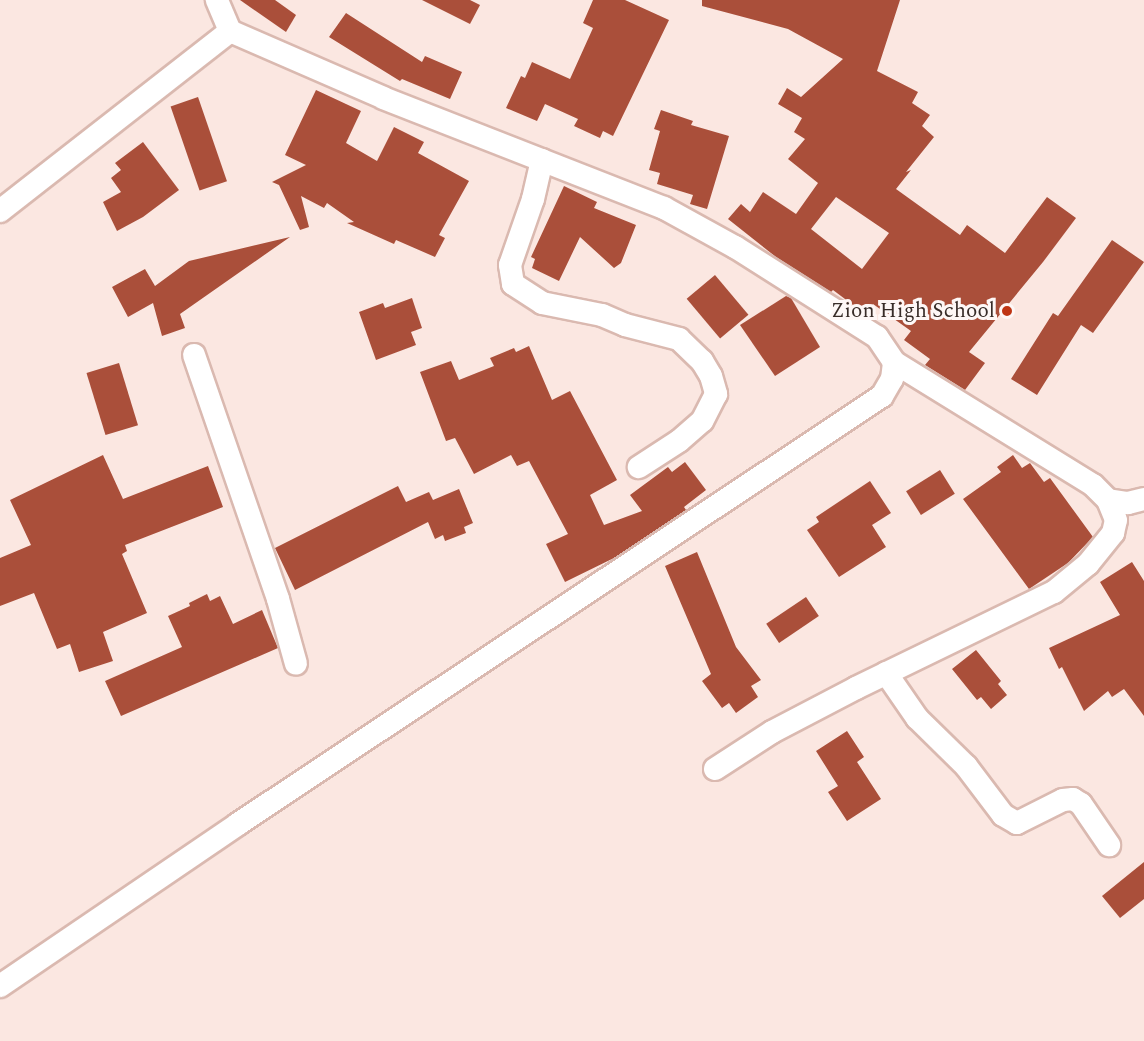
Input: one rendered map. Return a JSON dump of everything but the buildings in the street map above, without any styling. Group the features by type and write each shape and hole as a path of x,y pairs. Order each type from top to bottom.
{"street":[{"path":"217,0 230,31 384,98 664,208 735,247 877,337 894,362 1093,485 1107,500 1116,520 1113,533 1088,564 1054,592 886,673 772,732 715,769"},
{"path":"0,211 230,31"},
{"path":"542,160 533,199 510,265 513,284 542,303 602,315 625,325 679,339 702,361 711,376 716,394 702,422 679,441 639,467"},
{"path":"194,355 278,599 296,664"},
{"path":"0,986 179,863 882,396 892,379 894,362"},
{"path":"1107,500 1128,503 1144,500"},
{"path":"886,673 917,718 966,766 1003,814 1017,823 1063,800 1073,799 1081,804 1108,846"}],"place":[{"name":"Zion High School","path":"1007,311"}]}
